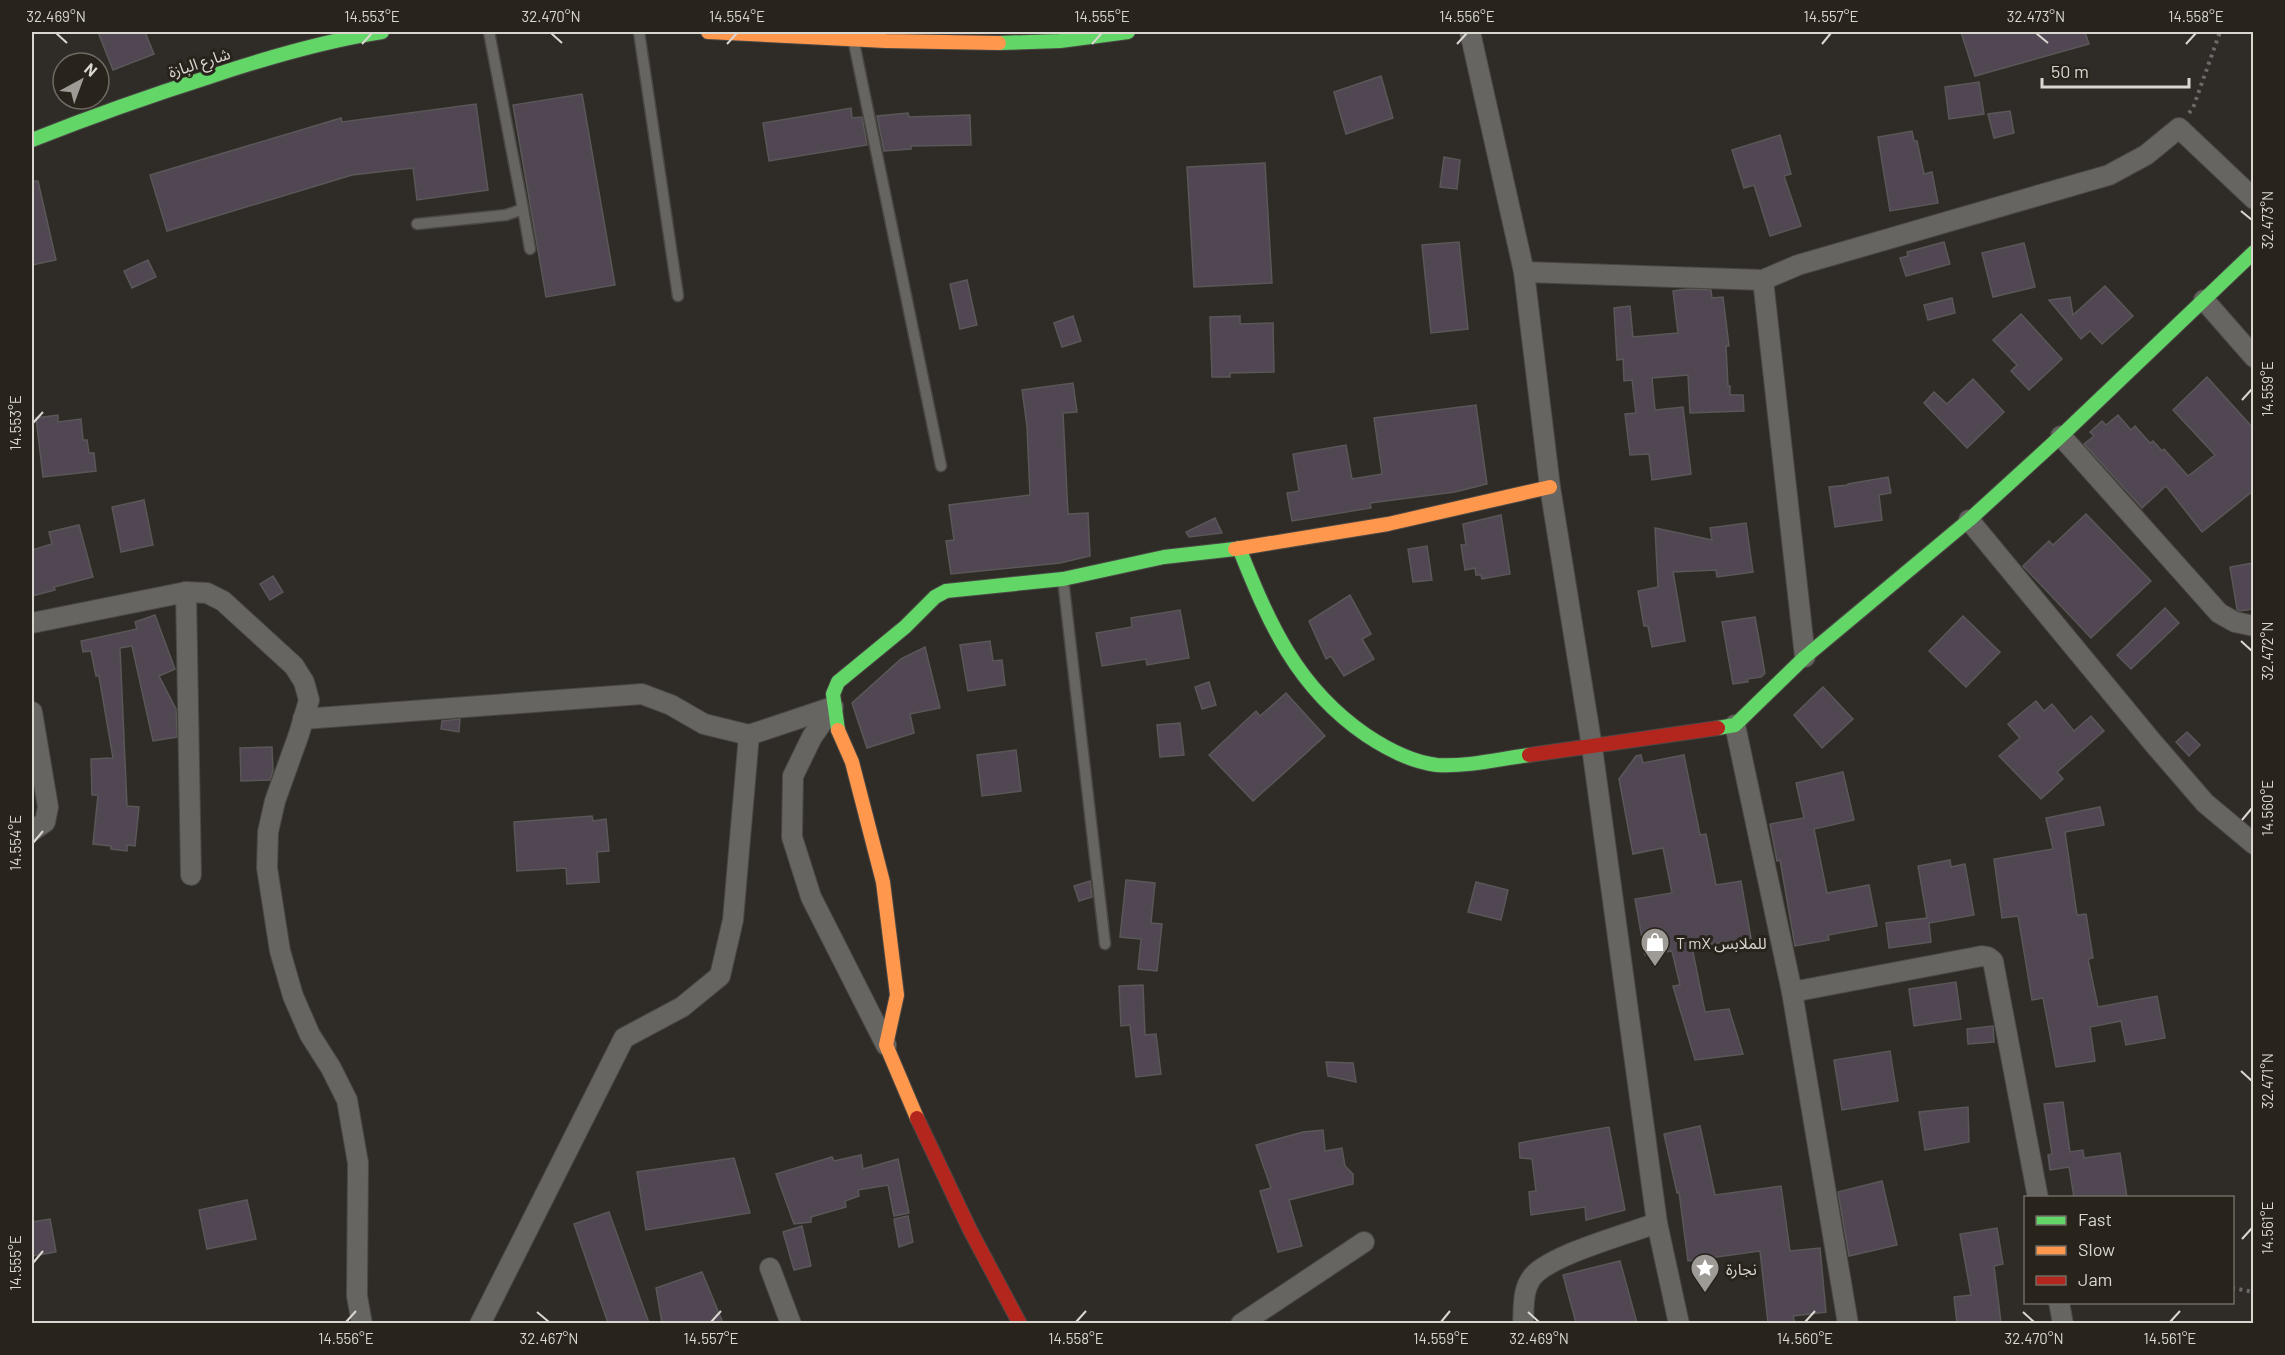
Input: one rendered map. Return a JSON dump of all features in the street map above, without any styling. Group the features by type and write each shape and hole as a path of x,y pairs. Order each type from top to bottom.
{"street":[{"name":"شارع البازة","path":"32,140 105,111 276,55 353,36 382,32"},
{"path":"708,32 854,40 1014,43 1102,37 1128,32"},
{"path":"1470,32 1524,272 1550,487 1592,747 1657,1223 1679,1323"},
{"path":"1524,272 1763,280 1798,265 2109,175 2146,155 2178,128 2253,199"},
{"path":"1239,548 1269,623 1303,680 1338,716 1378,743 1407,758 1435,765 1474,763 1735,725 1805,657 1969,520 2061,436 2253,252"},
{"path":"1763,280 1805,657"},
{"path":"2204,300 2253,357"},
{"path":"2061,436 2219,614 2235,622 2253,626"},
{"path":"886,1046 897,995 883,882 852,762 838,731 833,694 844,675 905,627 924,606 940,594 962,588 1063,579 1164,558 1388,524 1550,487"},
{"path":"1969,520 2205,803 2253,844"},
{"path":"186,592 191,875"},
{"path":"32,623 186,592 207,593 223,601 294,666 304,682 309,700 275,801 268,832 267,868 280,951 293,996 310,1035 331,1068 347,1100 358,1163 357,1296 362,1323"},
{"path":"303,719 642,694 671,705 704,724 749,735 833,707"},
{"path":"833,707 812,737 793,776 792,837 812,897 886,1046 913,1110 970,1230 1020,1323"},
{"path":"32,712 48,807 45,822 32,831"},
{"path":"1735,725 1792,992 1848,1323"},
{"path":"480,1323 624,1038 682,1007 720,976 733,920 749,735"},
{"path":"1792,992 1982,956 1993,961 2038,1196"},
{"path":"1523,1323 1524,1294 1533,1276 1552,1261 1657,1223"},
{"path":"1241,1323 1364,1242"},
{"path":"770,1268 791,1323"},
{"path":"2059,1304 2063,1323"}],"lane":[{"path":"489,32 530,249"},
{"path":"639,32 678,296"},
{"path":"854,40 941,466"},
{"path":"417,224 506,215 523,209"},
{"path":"1063,579 1105,944"}],"path":[{"path":"2178,128 2193,108 2220,32"},
{"path":"2234,1288 2253,1292"}],"building":[{"path":"98,32 145,32 154,54 113,70 111,51 106,51"},
{"path":"1961,32 2085,32 2089,44 1975,76"},
{"path":"1381,76 1393,118 1346,134 1334,92"},
{"path":"1979,82 1984,114 1949,119 1945,87"},
{"path":"582,94 615,285 546,297 513,105"},
{"path":"476,104 488,190 417,200 413,168 352,175 167,231 150,175 341,118 342,122"},
{"path":"851,108 852,118 862,117 867,145 769,161 763,123"},
{"path":"2010,111 2014,133 1994,138 1988,114"},
{"path":"908,113 909,117 970,115 971,145 911,146 911,149 884,151 877,116"},
{"path":"1912,131 1914,141 1917,141 1924,174 1932,172 1938,203 1890,211 1878,137"},
{"path":"1780,135 1791,174 1784,176 1801,226 1770,236 1754,185 1744,188 1732,150"},
{"path":"1444,157 1460,160 1457,189 1440,187"},
{"path":"1265,163 1272,283 1194,287 1187,167"},
{"path":"32,181 38,181 56,260 32,265"},
{"path":"1459,242 1468,329 1431,333 1422,245"},
{"path":"1944,242 1950,264 1906,276 1900,258 1908,256 1907,252"},
{"path":"2024,243 2035,287 1993,297 1982,253"},
{"path":"148,260 156,277 132,288 124,271"},
{"path":"967,280 977,325 960,329 950,284"},
{"path":"2105,286 2133,316 2102,344 2090,331 2081,339 2049,300 2070,297 2073,315"},
{"path":"1711,290 1712,298 1723,297 1729,346 1726,346 1728,386 1730,386 1730,395 1743,395 1744,411 1690,413 1688,375 1652,378 1655,410 1683,407 1691,474 1652,480 1649,454 1630,455 1625,414 1636,413 1632,380 1624,381 1623,359 1617,360 1614,308 1630,306 1633,337 1678,333 1673,291"},
{"path":"1952,298 1955,313 1928,320 1924,305"},
{"path":"2021,314 2062,359 2029,390 2011,371 2017,365 1993,340"},
{"path":"1073,316 1081,341 1062,347 1054,323"},
{"path":"1240,316 1240,324 1273,323 1274,372 1230,373 1230,377 1212,377 1210,317"},
{"path":"2207,377 2253,428 2253,491 2202,532 2166,486 2142,508 2084,444 2094,436 2090,432 2102,421 2106,425 2118,415 2131,430 2135,426 2150,443 2153,441 2162,451 2164,449 2188,476 2215,455 2173,410"},
{"path":"1973,379 2004,412 1967,448 1924,403 1934,392 1947,404"},
{"path":"1073,383 1077,412 1063,413 1068,514 1088,513 1090,556 1060,563 951,574 946,541 954,540 949,505 1030,495 1027,426 1022,390"},
{"path":"1476,405 1487,484 1455,492 1370,503 1371,508 1292,521 1287,493 1299,491 1293,454 1346,445 1352,479 1382,474 1374,418"},
{"path":"58,415 58,422 81,419 83,440 87,440 89,453 94,453 96,471 43,477 36,418"},
{"path":"1888,477 1891,493 1879,495 1882,520 1835,527 1829,487"},
{"path":"144,500 153,545 121,552 112,507"},
{"path":"2086,514 2151,581 2091,638 2023,566 2049,541 2053,545"},
{"path":"1501,515 1510,574 1482,579 1481,575 1476,575 1475,568 1465,570 1461,545 1466,545 1463,524"},
{"path":"1215,518 1222,533 1189,537 1186,532"},
{"path":"1746,523 1753,572 1717,577 1716,570 1673,572 1685,641 1652,647 1648,626 1644,626 1638,591 1658,587 1655,528 1712,540 1710,528"},
{"path":"79,525 93,577 54,587 55,590 32,596 32,550 52,544 49,532"},
{"path":"1427,546 1432,580 1413,582 1408,549"},
{"path":"2253,563 2253,609 2239,611 2230,567"},
{"path":"273,576 283,592 270,600 260,584"},
{"path":"1350,595 1371,634 1362,639 1374,659 1344,676 1331,656 1326,659 1309,621"},
{"path":"2165,608 2179,623 2131,669 2117,655"},
{"path":"1180,610 1189,658 1147,665 1146,659 1102,666 1096,633 1132,627 1131,618"},
{"path":"155,615 175,669 159,676 176,709 177,737 153,741 132,646 120,648 127,806 139,807 135,846 127,845 127,851 111,849 111,846 93,844 98,795 92,795 91,759 113,758 99,676 96,676 91,651 83,652 81,641 137,629 135,622"},
{"path":"1963,616 2000,652 1966,687 1929,651"},
{"path":"1755,617 1765,673 1761,677 1747,679 1748,682 1733,684 1722,622"},
{"path":"990,641 993,661 1002,660 1005,685 968,691 960,645"},
{"path":"925,647 940,708 910,714 914,733 867,748 852,703 901,659"},
{"path":"1209,682 1216,705 1202,709 1195,687"},
{"path":"1823,687 1853,719 1822,748 1794,715"},
{"path":"1286,693 1325,736 1253,801 1209,755 1256,711 1260,716"},
{"path":"2036,701 2044,711 2052,704 2074,731 2091,716 2104,731 2057,772 2063,779 2041,799 1999,756 2020,738 2008,724"},
{"path":"460,719 459,732 441,729 442,721"},
{"path":"1180,723 1184,755 1160,757 1157,725"},
{"path":"2187,732 2200,745 2189,756 2176,742"},
{"path":"272,747 273,771 270,780 241,781 240,748"},
{"path":"1016,750 1021,791 982,796 977,755"},
{"path":"1641,755 1643,763 1684,755 1700,835 1706,834 1716,885 1741,881 1751,938 1692,947 1705,1012 1729,1009 1743,1054 1695,1060 1673,986 1680,985 1672,951 1645,955 1635,899 1672,893 1663,848 1633,854 1619,779 1636,756"},
{"path":"1843,772 1854,820 1814,829 1827,893 1869,885 1877,926 1828,935 1829,940 1795,946 1780,860 1777,861 1770,824 1804,818 1796,783"},
{"path":"2100,807 2104,825 2065,832 2077,915 2086,914 2093,958 2088,959 2098,1007 2157,996 2165,1038 2126,1045 2121,1021 2090,1027 2095,1061 2056,1067 2043,998 2032,1000 2018,916 2002,918 1994,859 2053,849 2046,818"},
{"path":"592,816 593,821 606,819 609,851 597,852 599,882 567,884 566,868 517,871 514,822"},
{"path":"1950,860 1951,867 1965,864 1974,915 1929,923 1931,942 1889,948 1886,923 1927,918 1918,866"},
{"path":"1126,880 1155,883 1151,923 1162,924 1157,971 1138,969 1141,939 1120,937"},
{"path":"1090,881 1092,897 1079,901 1074,886"},
{"path":"1476,882 1508,890 1501,920 1468,912"},
{"path":"1956,982 1961,1019 1914,1026 1909,989"},
{"path":"1143,985 1145,1035 1156,1034 1161,1074 1136,1077 1130,1025 1121,1026 1119,986"},
{"path":"1993,1026 1994,1042 1968,1044 1967,1029"},
{"path":"1890,1051 1898,1101 1842,1110 1834,1060"},
{"path":"1326,1062 1353,1063 1356,1082 1328,1076"},
{"path":"2063,1102 2070,1152 2083,1150 2084,1158 2120,1153 2127,1196 2074,1196 2069,1167 2050,1170 2048,1155 2052,1154 2044,1104"},
{"path":"1968,1107 1969,1142 1925,1150 1919,1112"},
{"path":"1700,1126 1715,1195 1781,1186 1790,1251 1820,1248 1826,1312 1793,1316 1795,1323 1768,1323 1760,1251 1688,1261 1679,1192 1677,1193 1664,1134"},
{"path":"1609,1127 1625,1210 1586,1220 1585,1207 1531,1215 1529,1192 1536,1191 1532,1159 1520,1158 1519,1143"},
{"path":"1323,1130 1325,1151 1342,1148 1345,1166 1353,1174 1353,1184 1289,1200 1302,1246 1278,1252 1260,1191 1271,1188 1256,1145 1303,1132"},
{"path":"861,1155 863,1169 898,1159 909,1213 894,1216 888,1185 858,1190 859,1196 845,1201 846,1207 811,1217 811,1222 794,1224 776,1174 832,1157 834,1161"},
{"path":"734,1158 750,1213 646,1230 637,1172"},
{"path":"1882,1181 1897,1245 1849,1256 1838,1192"},
{"path":"247,1200 256,1239 207,1249 199,1210"},
{"path":"609,1212 649,1323 608,1323 574,1224"},
{"path":"908,1216 913,1242 899,1247 894,1219"},
{"path":"50,1219 56,1252 32,1256 32,1222"},
{"path":"802,1226 811,1266 794,1270 783,1232"},
{"path":"1997,1228 2003,1264 1994,1266 2001,1323 1957,1323 1954,1297 1971,1295 1960,1234"},
{"path":"1620,1261 1637,1323 1576,1323 1563,1275"},
{"path":"702,1272 723,1323 662,1323 656,1288"}],"traffic: fast":[{"path":"32,140 142,99 252,63 316,45 382,32"},
{"path":"999,43 1060,41 1128,32"},
{"path":"1718,728 1735,725 1805,657 1969,520 2061,436 2254,252"},
{"path":"1239,548 1274,627 1303,675 1321,696 1366,735 1400,754 1437,765 1471,764 1529,755"},
{"path":"838,730 833,694 838,682 905,627 935,597 946,591 1063,579 1164,557 1235,549"}],"traffic: slow":[{"path":"708,32 886,41 999,43"},
{"path":"1235,549 1388,524 1550,487"},
{"path":"838,730 852,762 883,882 897,995 886,1045 917,1118"}],"traffic: jam":[{"path":"1529,755 1718,728"},
{"path":"917,1118 970,1230 1020,1324"}],"place":[{"name":"T mX للملابس","path":"1655,968"},
{"name":"نجارة","path":"1705,1294"}]}
